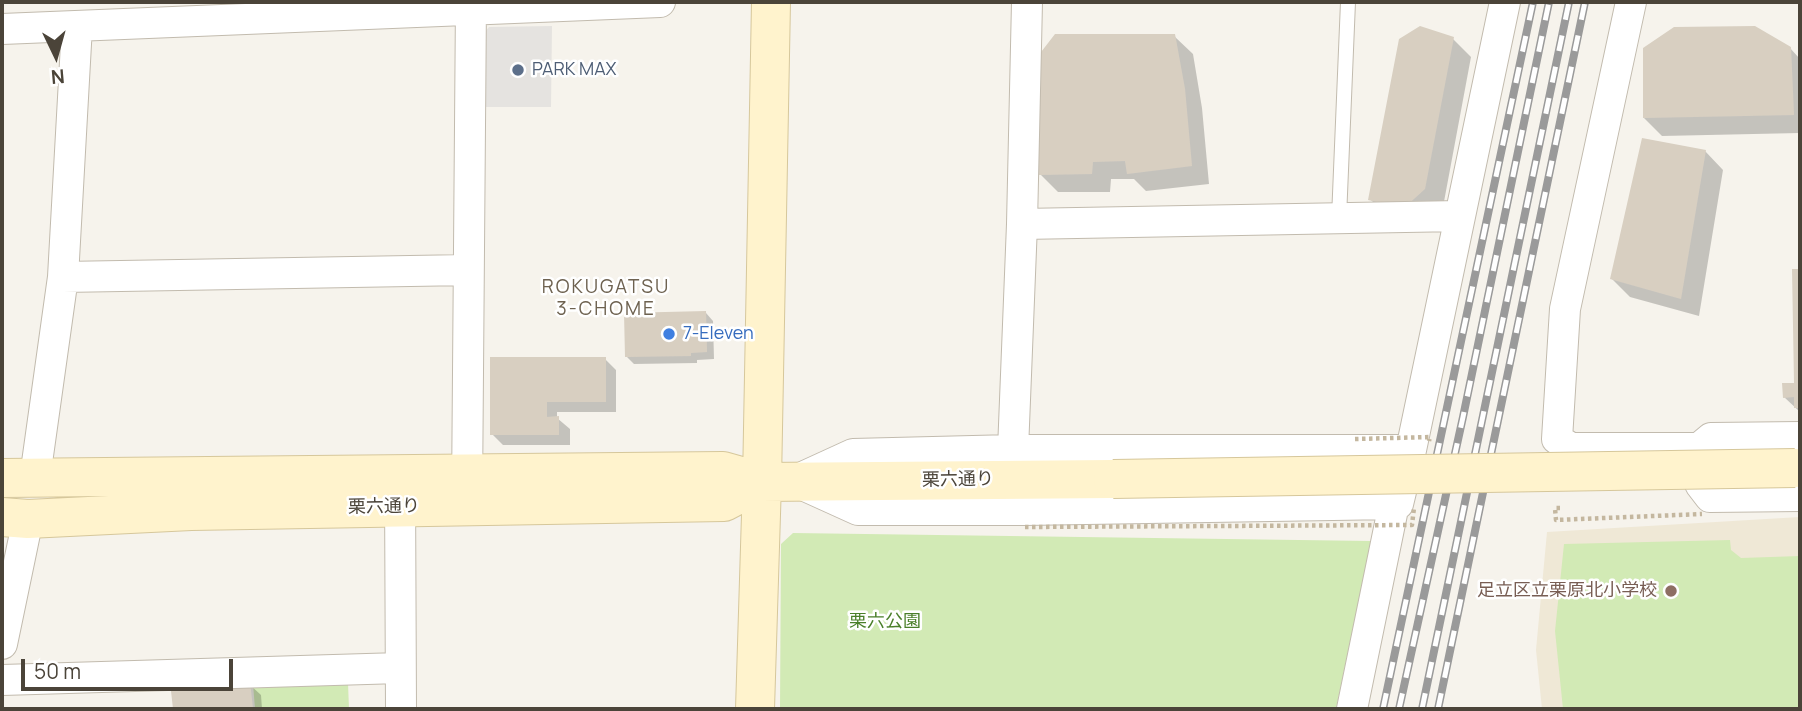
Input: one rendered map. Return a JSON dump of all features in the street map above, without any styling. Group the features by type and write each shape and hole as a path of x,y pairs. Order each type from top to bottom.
{"street":[{"path":"2,29 77,26 183,11 660,2"},
{"path":"755,709 778,482 771,2"},
{"path":"1013,450 1027,2"},
{"path":"1404,505 1398,504 1505,2"},
{"path":"1631,2 1565,309 1558,439 1571,448 1699,448 1711,438 1799,467"},
{"path":"467,489 471,6"},
{"path":"18,478 63,277 77,26"},
{"path":"1022,224 1460,216"},
{"path":"63,277 468,270"},
{"path":"1699,448 1700,484 1710,497 1799,467"},
{"path":"778,482 853,454 1013,450 1411,450"},
{"name":"栗六通り","path":"18,478 400,491 467,489 723,471 778,482 1799,467"},
{"path":"778,482 858,510 1404,505"},
{"path":"400,491 401,709"},
{"name":"栗六通り","path":"15,518 191,511 400,491"},
{"path":"1352,709 1404,505"},
{"path":"2,644 15,518"},
{"path":"2,680 400,668"}],"lane":[{"path":"1339,218 1348,2"}],"path":[{"path":"1025,527 1412,525 1404,505"},
{"path":"1568,507 1555,508 1556,520 1702,514"}],"shaded area":[{"name":"PARK MAX","path":"552,26 551,107 484,107 484,33 489,27"},
{"name":"足立区立栗原北小学校","path":"1800,517 1800,709 1542,709 1536,650 1547,532"}],"green space":[{"name":"栗六公園","path":"793,533 1371,541 1336,709 780,709 781,544"},
{"name":"足立区立栗原北小学校","path":"1730,540 1731,550 1741,558 1800,556 1800,709 1563,709 1555,631 1564,544"},
{"path":"348,683 349,709 255,709 253,684"}],"building":[{"path":"1420,26 1454,37 1425,189 1404,208 1368,200 1399,39"},
{"path":"1755,26 1791,47 1794,115 1643,118 1643,48 1674,27"},
{"path":"1055,34 1175,34 1185,89 1192,166 1127,174 1125,161 1093,162 1092,174 1038,175 1038,56"},
{"path":"1642,138 1706,150 1681,299 1610,279"},
{"path":"1792,269 1800,269 1800,408 1794,408 1794,397 1783,398 1782,383 1794,383"},
{"path":"706,311 707,352 691,353 691,356 625,357 624,313"},
{"path":"490,357 606,357 606,402 547,402 547,417 559,416 559,435 490,435"},
{"path":"250,682 253,709 173,709 171,691"}],"railway":[{"path":"1383,709 1533,2"},
{"path":"1399,709 1549,2"},
{"path":"1422,709 1569,2"},
{"path":"1438,709 1585,2"}],"place":[{"name":"PARK MAX","path":"518,70"},
{"name":"7-Eleven","path":"669,334"},
{"name":"足立区立栗原北小学校","path":"1671,591"}],"district":[{"name":"ROKUGATSU 3-CHOME","path":"606,299"}]}
